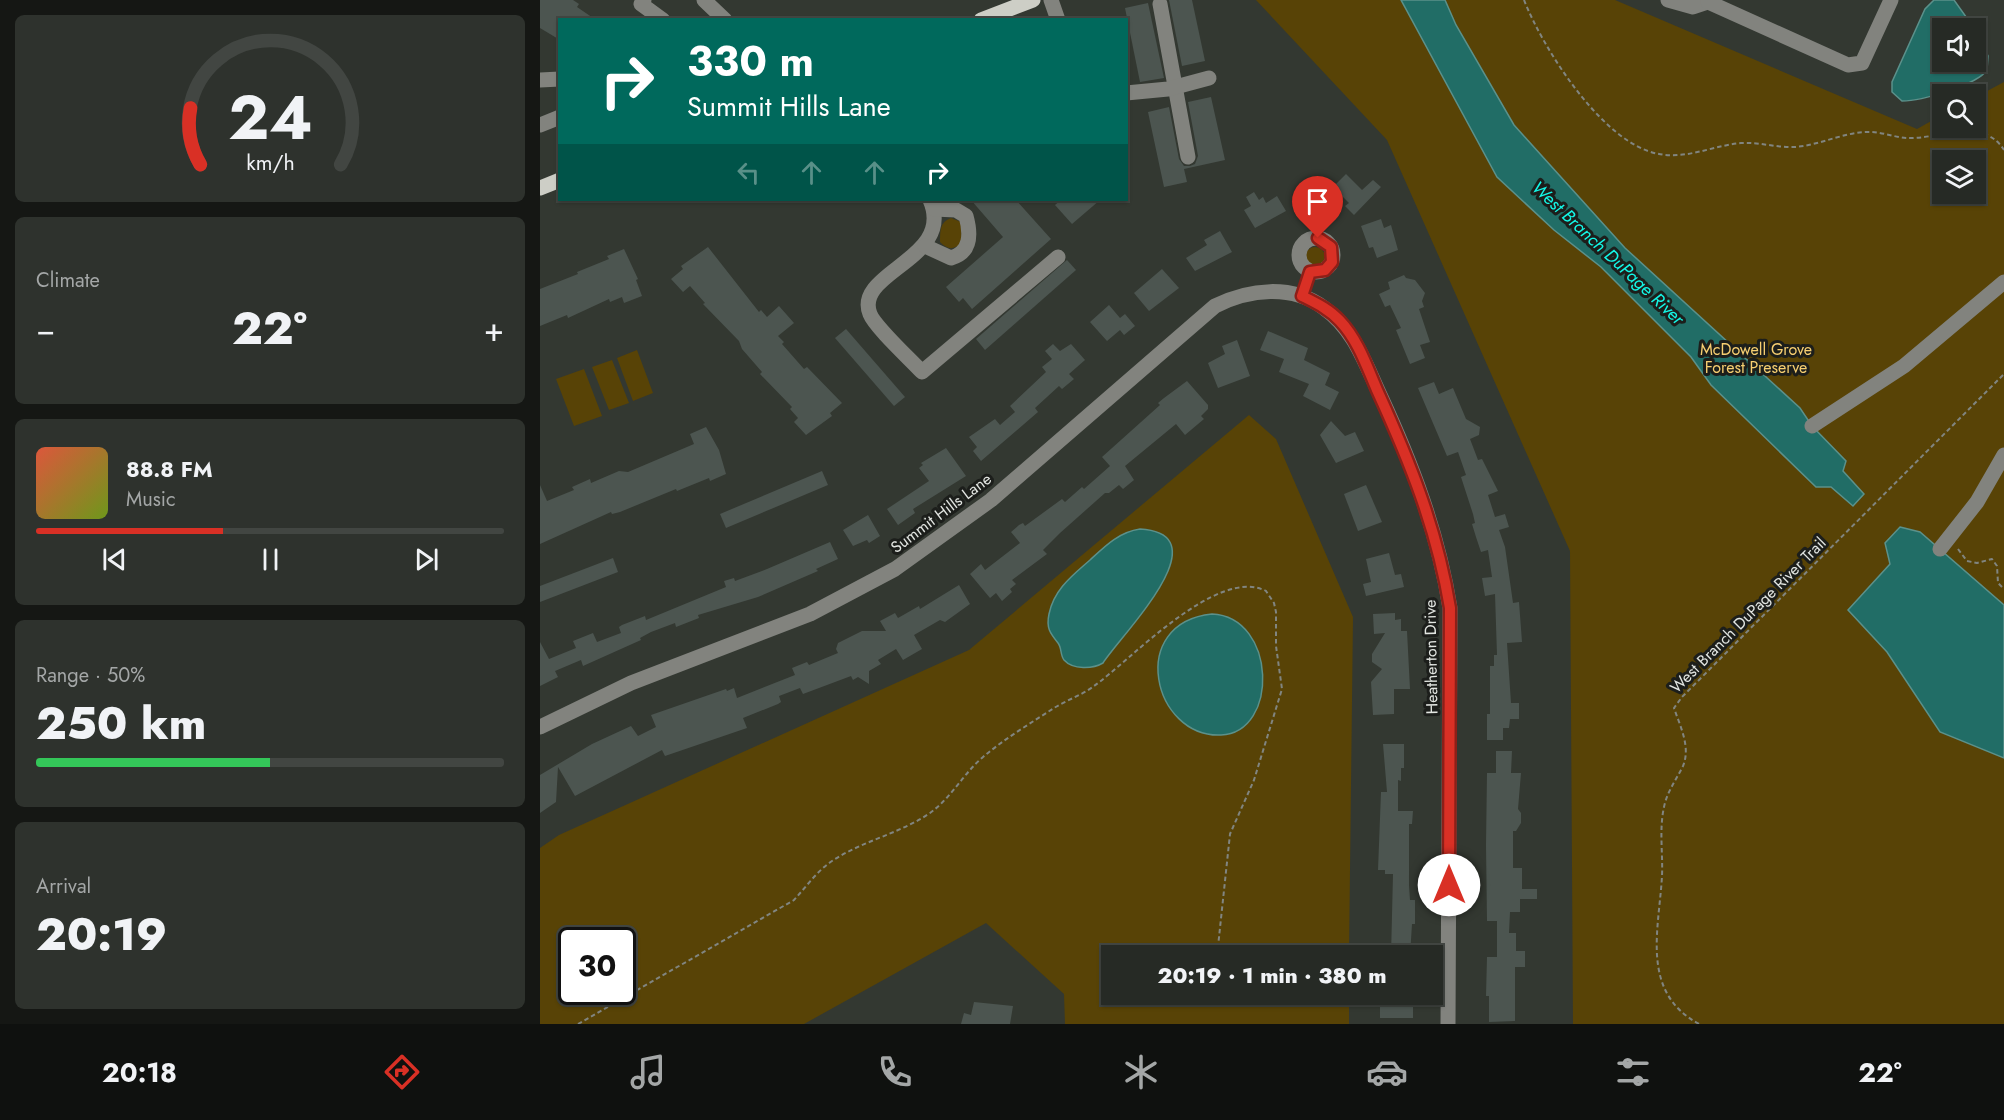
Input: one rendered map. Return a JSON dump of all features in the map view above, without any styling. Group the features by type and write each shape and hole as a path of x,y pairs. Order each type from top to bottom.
{"main road":[{"path":"986,18 1033,0"},
{"path":"540,188 558,181"}],"street":[{"path":"644,0 641,4 660,18"},
{"path":"704,0 723,18"},
{"path":"1051,0 1057,18"},
{"path":"1668,0 1693,7 1709,1 1848,65 1862,63 1891,0"},
{"path":"1160,4 1188,157"},
{"path":"1128,93 1175,87 1209,78"},
{"path":"540,80 558,79"},
{"path":"540,125 558,118"},
{"path":"925,246 951,258 962,255 968,246 970,229 966,216 956,210 932,204 933,227 925,246 878,284 868,302 870,315 922,372 1058,257"},
{"path":"1302,296 1310,272"},
{"path":"1812,426 1904,366 2004,282"},
{"name":"Summit Hills Lane","path":"540,727 631,683 810,614 877,579 928,547 991,500 1215,306 1239,296 1257,292 1278,292 1302,296"},
{"name":"Heatherton Drive","path":"1302,296 1323,306 1341,321 1355,342 1406,452 1433,525 1443,566 1450,608 1448,1024"},
{"path":"1944,543 1977,502 2004,455"}],"path":[{"path":"1524,0 1545,47 1597,113 1620,136 1649,152 1666,155 1692,154 1739,143 1758,142 1793,147 1814,145 1867,131 1905,138 1959,131 1975,132 1990,136 2004,150"},
{"name":"West Branch DuPage River Trail","path":"1699,1024 1676,1010 1669,999 1662,984 1656,949 1664,809 1686,754 1684,735 1674,708 1682,696 2004,374"},
{"path":"1944,543 1967,561 1977,563 1992,559 1997,566 1998,583 2004,589"},
{"path":"578,1024 794,900 820,871 840,856 900,831 930,813 957,789 984,756 1054,708 1096,685 1176,618 1214,596 1251,587 1266,591 1274,603 1276,646 1282,689 1254,780 1230,834 1218,945"}],"green space":[{"name":"McDowell Grove Forest Preserve","path":"1256,0 1615,0 1917,129 1932,121 1932,138 1986,138 1986,92 2004,82 2004,1024 1573,1024 1570,551 1387,140"},
{"path":"951,218 961,222 962,243 951,248 940,242 940,238 943,224"},
{"path":"1315,247 1322,250 1325,257 1322,264 1315,267 1308,264 1305,257 1308,250"},
{"path":"637,350 653,393 633,401 617,358"},
{"path":"612,360 629,403 609,410 592,367"},
{"path":"584,369 602,416 574,426 556,379"},
{"path":"1249,415 1276,439 1353,617 1349,945 1101,945 1101,1005 1349,1005 1349,1024 1065,1024 1064,994 986,923 804,1024 540,1024 540,848 559,835 969,650"}],"water":[{"name":"West Branch DuPage River","path":"1401,0 1445,0 1456,25 1514,125 1625,248 1800,408 1812,426 1846,461 1843,471 1864,494 1853,506 1831,487 1816,487 1711,385 1691,357 1601,267 1554,230 1497,177"},
{"path":"1934,0 1954,0 1967,18 1932,18 1932,72 1985,72 1965,84 1932,84 1932,95 1902,101 1892,92 1892,82 1925,9"},
{"path":"1986,52 1988,56 1986,71"},
{"path":"1900,527 1920,532 2004,605 2004,758 1940,732 1887,652 1848,610 1890,564 1885,543"},
{"path":"1140,529 1163,535 1172,548 1170,566 1144,610 1103,663 1083,668 1072,666 1064,660 1059,645 1048,627 1051,605 1071,577 1107,545 1125,533"},
{"path":"1212,614 1233,620 1249,634 1259,653 1263,675 1261,697 1253,716 1240,729 1221,735 1198,731 1179,719 1166,700 1159,679 1159,657 1168,637 1185,622"}],"building":[{"path":"540,0 573,0 579,4 577,7 593,18 558,18 558,39 540,28"},
{"path":"1169,0 1192,0 1205,61 1182,66"},
{"path":"1148,3 1164,78 1140,82 1125,8"},
{"path":"1211,97 1225,160 1184,169 1187,182 1164,187 1148,112 1169,107 1179,159 1184,166 1190,166 1195,164 1198,156 1188,102"},
{"path":"1346,174 1362,190 1373,180 1381,187 1354,215 1345,206 1349,203 1333,187"},
{"path":"1254,192 1259,200 1263,197 1266,203 1277,196 1286,211 1255,228 1244,210 1251,206 1246,197"},
{"path":"972,201 1017,201 1051,239 972,309 963,298 959,302 946,287 1003,237"},
{"path":"1060,201 1099,201 1072,224 1055,205"},
{"path":"1381,219 1384,228 1391,225 1398,250 1377,258 1373,247 1369,248 1361,226"},
{"path":"1220,231 1232,252 1195,271 1186,258 1207,245 1204,240"},
{"path":"708,247 759,312 761,310 767,317 779,306 794,323 778,336 784,342 782,344 804,369 807,367 842,403 830,413 832,416 806,435 794,422 798,418 790,409 792,407 760,374 762,372 742,349 739,341 703,304 705,303 690,286 683,292 671,279 683,269 681,266"},
{"path":"624,249 638,279 636,280 642,296 624,303 622,297 610,302 609,299 568,318 567,315 540,326 540,289 578,274 577,272 609,259 607,256"},
{"path":"1067,260 1076,270 985,350 976,339"},
{"path":"1162,269 1179,288 1149,311 1134,293"},
{"path":"1404,275 1406,278 1415,280 1425,293 1422,301 1424,307 1419,309 1430,342 1420,345 1425,358 1410,364 1396,330 1401,328 1390,305 1385,307 1379,294 1390,289 1388,282"},
{"path":"1109,305 1120,318 1125,314 1135,326 1124,335 1120,330 1107,341 1090,322"},
{"path":"846,329 905,397 894,406 835,338"},
{"path":"1268,331 1308,348 1304,360 1330,373 1325,385 1339,392 1330,410 1303,396 1309,384 1279,372 1284,359 1260,350"},
{"path":"1237,340 1250,376 1218,388 1208,363 1225,354 1222,346"},
{"path":"1053,344 1060,351 1071,344 1085,360 1069,374 1074,379 1062,389 1059,386 1035,408 1038,412 981,461 973,451 977,447 969,437 995,419 1000,425 1015,412 1010,406 1046,372 1042,367 1052,359 1045,351"},
{"path":"1187,381 1208,405 1208,409 1201,416 1204,419 1185,435 1176,424 1125,466 1134,480 1123,489 1119,485 1109,493 1105,493 1060,533 1043,550 1047,554 1012,580 1016,584 1010,589 1012,592 1002,601 996,593 990,598 970,574 981,564 985,570 1020,543 1011,532 1019,525 1023,523 1025,526 1062,499 1065,502 1110,466 1102,457 1160,405 1158,403"},
{"path":"1434,382 1439,394 1453,388 1466,419 1480,427 1479,435 1470,439 1478,460 1482,459 1498,491 1488,495 1495,517 1505,514 1509,527 1499,530 1505,547 1513,603 1519,602 1522,642 1507,643 1511,703 1519,703 1519,719 1510,719 1509,728 1503,728 1503,740 1487,740 1487,714 1490,714 1490,666 1494,666 1494,655 1497,655 1495,594 1485,596 1482,578 1492,577 1488,550 1481,552 1472,524 1475,523 1473,514 1461,477 1466,475 1458,452 1447,456 1418,388"},
{"path":"1331,421 1345,436 1355,432 1364,451 1336,463 1320,435"},
{"path":"706,427 719,450 726,474 677,491 676,489 620,512 612,514 611,512 540,544 540,485 547,501 574,490 572,487 590,479 591,483 619,471 628,472 694,444 690,434"},
{"path":"946,448 966,476 913,509 915,513 898,525 887,509 929,481 919,468 923,465 921,463"},
{"path":"822,471 828,485 726,528 720,514"},
{"path":"1366,485 1382,522 1358,531 1344,494"},
{"path":"868,515 880,536 869,543 867,540 853,546 843,530"},
{"path":"830,542 838,559 816,569 818,571 758,597 698,615 699,618 676,627 675,623 651,632 640,638 641,640 583,666 581,660 555,671 558,677 540,686 540,642 549,659 576,648 573,641 593,633 597,642 621,633 619,627 622,625 645,616 646,620 726,587 724,581 734,578 735,581"},
{"path":"1389,553 1395,575 1401,574 1404,587 1366,596 1363,584 1371,582 1366,559"},
{"path":"613,558 618,572 540,602 540,586"},
{"path":"959,585 970,604 945,622 940,620 914,635 922,649 903,660 896,649 878,660 881,664 869,671 869,684 858,677 853,680 851,676 803,694 800,688 779,696 781,702 778,704 743,718 747,728 665,756 662,750 575,796 558,767 556,802 540,813 540,775 592,744 631,726 638,736 656,727 651,715 726,689 727,691 734,688 737,698 795,675 792,668 807,662 809,665 838,653 836,649 838,643 862,631 886,631 880,621 895,613 898,618 919,606 920,609"},
{"path":"1395,613 1395,620 1401,619 1401,631 1407,631 1410,689 1394,689 1394,714 1373,715 1371,682 1382,669 1372,662 1372,654 1385,633 1374,634 1373,614"},
{"path":"1383,744 1404,744 1404,768 1401,768 1401,781 1398,780 1398,811 1413,811 1412,824 1409,824 1409,885 1410,900 1415,900 1415,924 1412,924 1411,945 1391,945 1393,874 1385,874 1385,870 1378,870 1381,792 1387,792"},
{"path":"1496,751 1512,751 1511,773 1521,773 1518,809 1521,813 1521,823 1516,831 1513,831 1513,868 1522,868 1522,889 1537,889 1537,899 1520,899 1520,912 1510,912 1509,933 1516,933 1516,951 1525,951 1525,967 1515,967 1515,1021 1489,1022 1489,996 1486,996 1487,957 1497,957 1497,921 1487,921 1487,773 1496,773"},
{"path":"974,1002 1013,1006 1010,1024 961,1024 964,1013 971,1015"},
{"path":"1380,1005 1413,1005 1413,1018 1380,1018"}],"route":[{"path":"1318,238 1331,247 1332,262 1321,272 1310,272 1302,296 1323,306 1341,321 1355,342 1406,452 1433,525 1443,566 1450,608 1449,885"}]}
